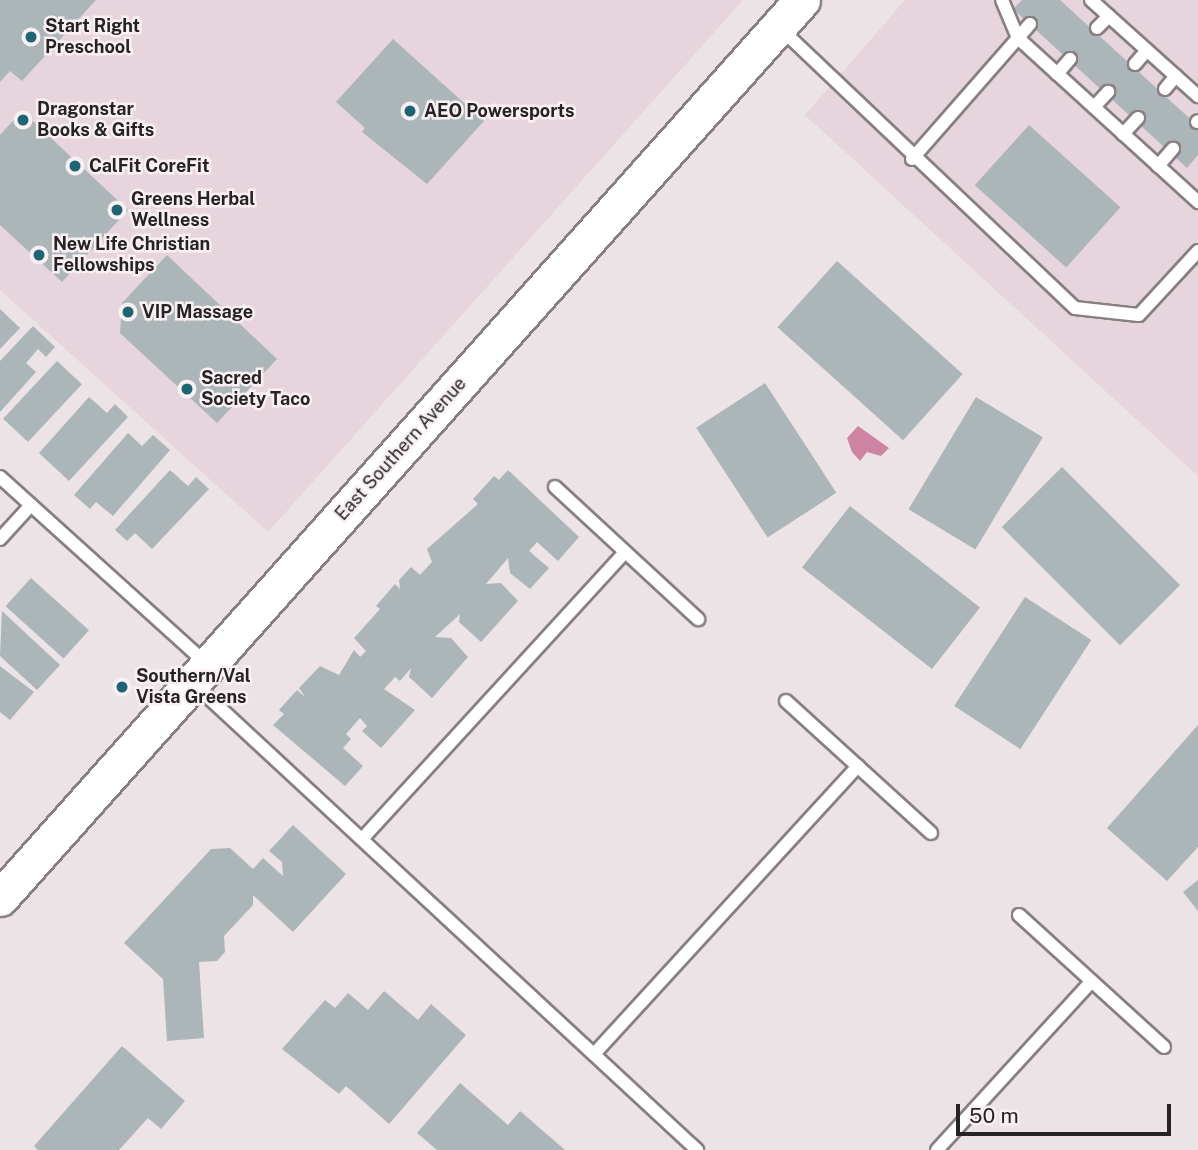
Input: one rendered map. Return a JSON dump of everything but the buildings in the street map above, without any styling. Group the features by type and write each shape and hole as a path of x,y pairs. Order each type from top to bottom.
{"main road":[{"name":"East Southern Avenue","path":"0,898 802,0"}],"lane":[{"path":"1002,0 1018,38 1198,202"},
{"path":"1091,0 1198,96"},
{"path":"1097,28 1109,16"},
{"path":"912,159 1030,24"},
{"path":"778,26 912,159 1075,308 1139,315 1198,251"},
{"path":"1135,64 1147,50"},
{"path":"1057,74 1070,59"},
{"path":"1165,89 1176,76"},
{"path":"1094,107 1108,92"},
{"path":"1123,134 1138,118"},
{"path":"1158,166 1173,149"},
{"path":"0,477 363,838 697,1150"},
{"path":"555,487 698,619"},
{"path":"0,539 31,505"},
{"path":"363,838 625,552"},
{"path":"786,701 931,833"},
{"path":"595,1053 858,766"},
{"path":"1019,915 1164,1047"},
{"path":"937,1150 1091,982"}],"shaded area":[{"path":"0,0 743,0 268,532 0,290"},
{"path":"905,0 1198,0 1198,476 805,115"},
{"path":"858,426 889,448 881,456 867,452 860,461 852,452 847,438"}],"place":[{"name":"Start Right Preschool","path":"31,37"},
{"name":"AEO Powersports","path":"410,111"},
{"name":"Dragonstar Books & Gifts","path":"23,120"},
{"name":"CalFit CoreFit","path":"75,166"},
{"name":"Greens Herbal Wellness","path":"117,210"},
{"name":"New Life Christian Fellowships","path":"39,255"},
{"name":"VIP Massage","path":"128,312"},
{"name":"Sacred Society Taco","path":"187,389"},
{"name":"Southern/Val Vista Greens","path":"122,687"}]}
